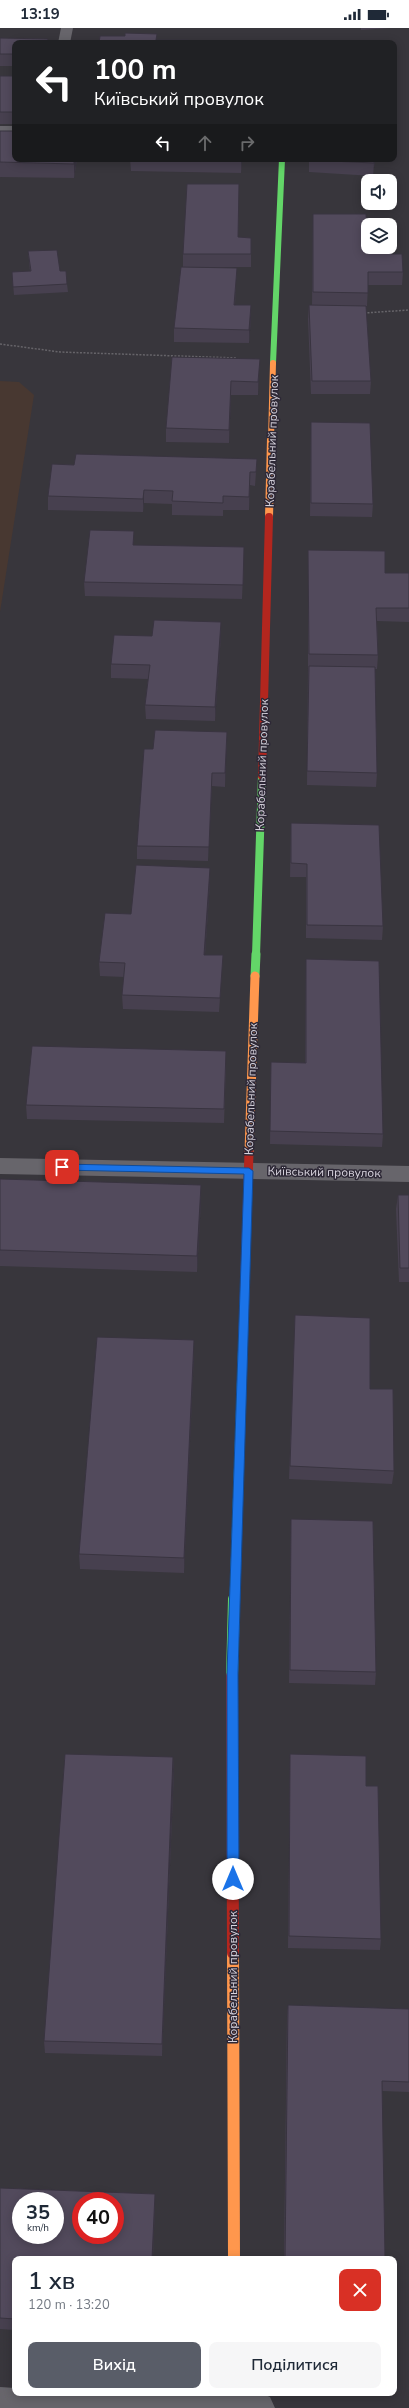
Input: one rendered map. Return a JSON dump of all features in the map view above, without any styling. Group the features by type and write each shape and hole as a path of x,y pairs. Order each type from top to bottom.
{"street":[{"path":"65,40 67,28"},
{"path":"0,130 12,130"},
{"name":"Корабельний провулок","path":"234,2256 232,1673 274,359 282,162"},
{"name":"Київський провулок","path":"0,1166 409,1174"},
{"path":"0,2403 243,2403"}],"path":[{"path":"357,313 409,310"},
{"path":"0,344 60,352 274,359"}],"shaded area":[{"path":"0,381 19,382 34,395 0,612"}],"building":[{"path":"125,33 157,34 156,40 99,40 100,36 125,36"},
{"path":"0,38 48,39 12,40 12,54 0,54"},
{"path":"0,76 12,76 12,112 0,112"},
{"path":"0,131 12,131 12,162 74,162 74,164 0,162"},
{"path":"352,162 374,162 374,163"},
{"path":"187,184 239,184 238,237 251,238 251,254 183,254"},
{"path":"313,214 366,214 366,218 361,218 361,254 402,254 403,272 368,272 368,293 313,292"},
{"path":"57,250 60,271 66,271 67,284 13,287 12,272 31,271 28,251"},
{"path":"181,267 237,268 234,305 251,305 249,330 174,328"},
{"path":"309,305 366,306 371,381 312,381"},
{"path":"172,357 260,359 258,382 231,381 229,430 166,428"},
{"path":"311,422 370,423 373,504 311,503"},
{"path":"76,454 257,459 256,472 250,472 249,497 223,496 223,503 172,501 173,491 144,490 143,499 48,496 52,464 74,465"},
{"path":"90,530 134,531 133,545 244,547 243,585 84,582"},
{"path":"308,550 385,551 385,573 409,573 409,608 376,608 378,655 309,654"},
{"path":"154,620 221,622 215,707 145,705 150,665 111,664 114,635 152,636"},
{"path":"309,666 375,667 377,773 307,771"},
{"path":"155,730 227,732 225,773 212,773 209,847 137,846 144,749 153,749"},
{"path":"291,823 379,825 383,926 307,925 307,864 291,863"},
{"path":"136,865 210,868 204,955 223,955 220,998 122,995 125,963 99,962 105,913 131,914"},
{"path":"306,959 379,961 383,1134 270,1131 271,1062 306,1063"},
{"path":"32,1046 226,1051 224,1109 26,1105"},
{"path":"0,1179 201,1185 197,1256 0,1250"},
{"path":"398,1195 409,1195 409,1268 400,1268"},
{"path":"295,1315 370,1318 370,1389 393,1389 394,1471 290,1466"},
{"path":"97,1337 194,1340 184,1558 79,1554"},
{"path":"291,1519 373,1521 376,1672 290,1670"},
{"path":"65,1754 173,1757 162,2044 44,2041"},
{"path":"290,1754 366,1756 366,1786 378,1786 381,1939 289,1936"},
{"path":"288,2005 409,2009 409,2082 382,2081 385,2256 285,2256"},
{"path":"0,2188 103,2192 72,2192 72,2244 124,2244 124,2193 155,2194 152,2256 12,2256 12,2319 0,2318"}],"traffic: fast":[{"path":"273,363 282,162"},
{"path":"255,976 262,776"},
{"path":"232,1676 243,1336"}],"traffic: slow":[{"path":"269,517 273,363"},
{"path":"249,1152 255,976"},
{"path":"233,1953 234,2256"}],"traffic: jam":[{"path":"262,776 269,517"},
{"path":"243,1336 249,1152"},
{"path":"232,1676 233,1953"}],"route":[{"path":"62,1167 249,1171 232,1673 233,1879"}]}
